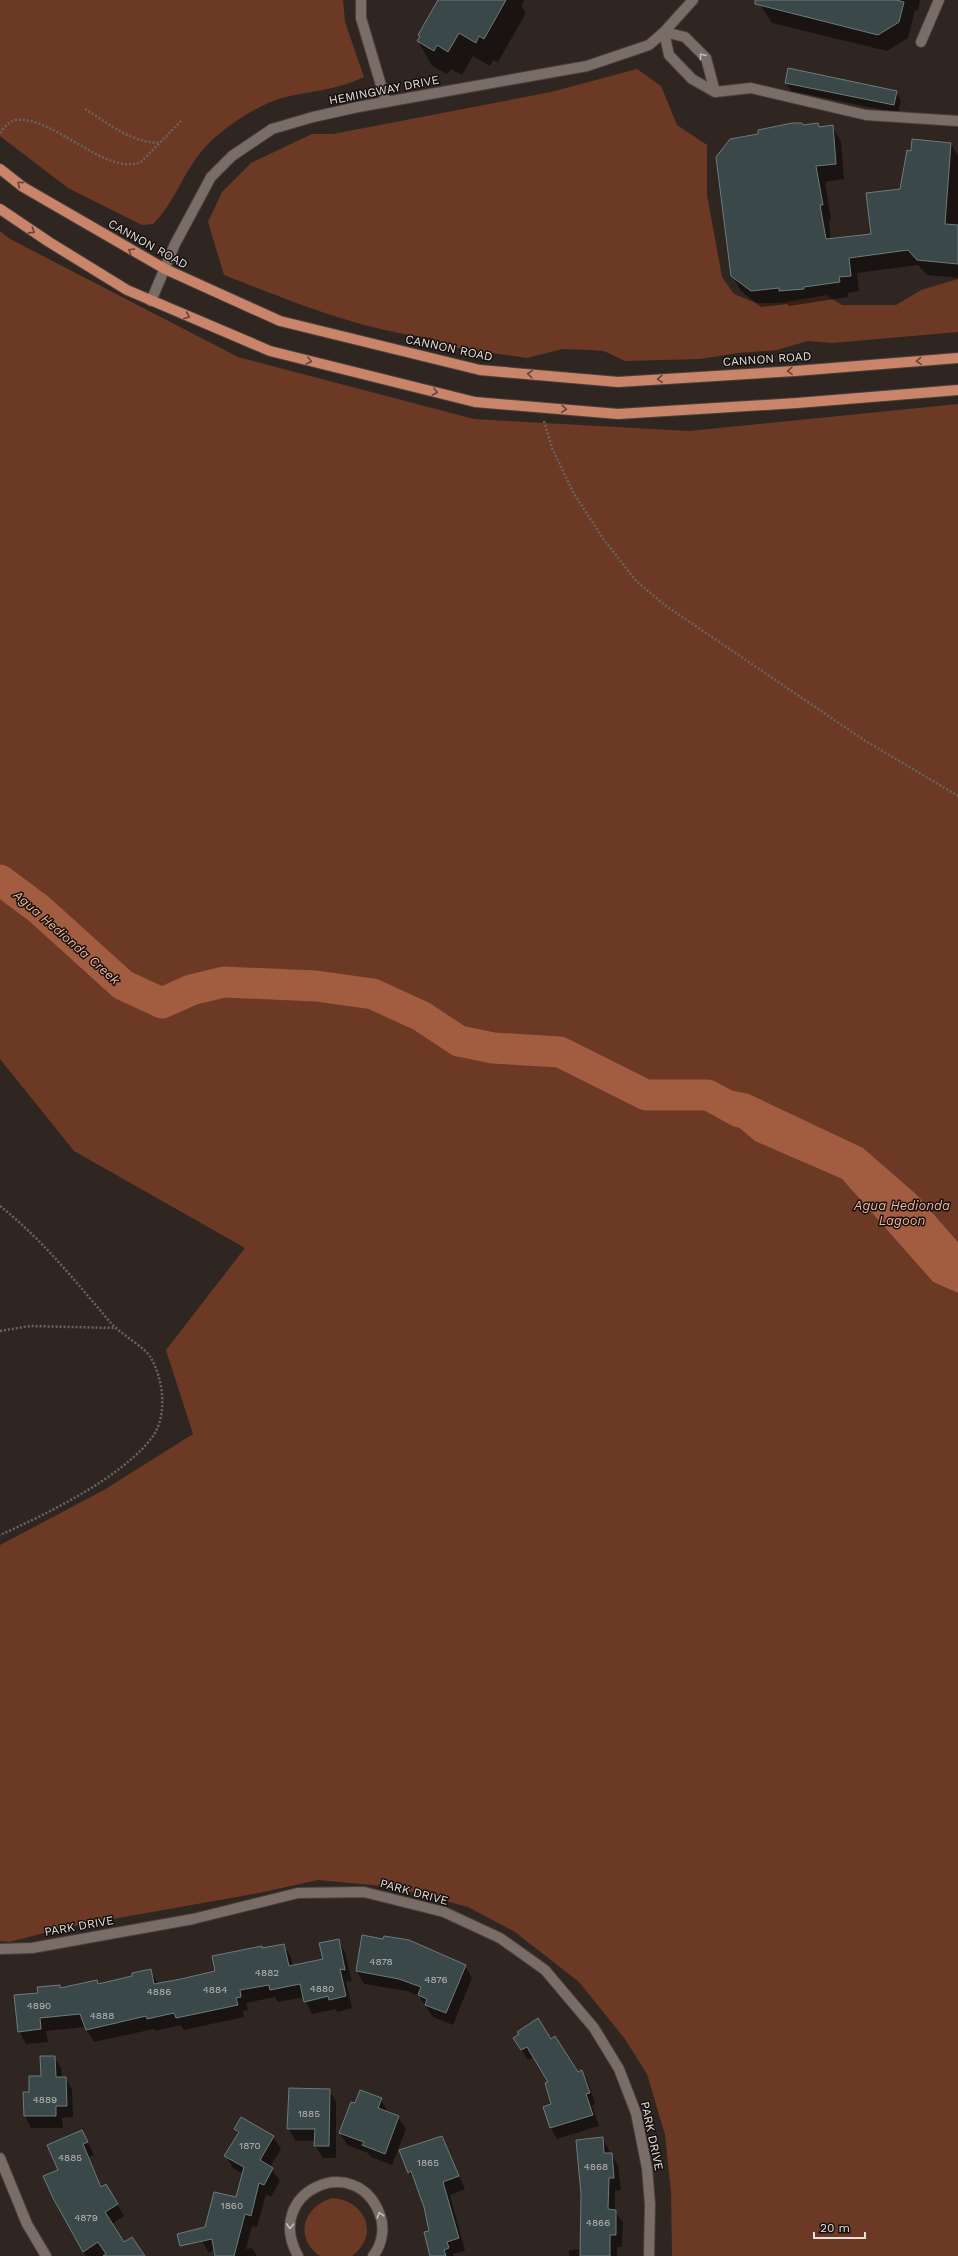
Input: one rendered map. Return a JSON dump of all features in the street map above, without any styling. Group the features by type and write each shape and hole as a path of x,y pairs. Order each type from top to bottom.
{"main road":[{"name":"CANNON ROAD","path":"0,169 23,187 165,269 280,321 480,370 618,382 794,371 958,358"},
{"path":"0,209 127,290 270,351 475,402 618,414 797,403 958,390"}],"street":[{"path":"361,0 360,18 386,102"},
{"name":"HEMINGWAY DRIVE","path":"151,301 200,196 211,178 232,156 261,136 285,125 313,117 386,102 587,66 649,45 664,32 693,0"},
{"path":"921,42 939,0"},
{"path":"715,92 706,58 685,37 664,32 669,55 692,79 715,92 751,88 866,115 958,121"},
{"name":"PARK DRIVE","path":"0,1949 32,1948 193,1919 298,1893 364,1892 444,1912 500,1938 545,1970 594,2028 619,2070 636,2113 647,2168 650,2204 649,2256"},
{"path":"0,2158 27,2224 46,2256"},
{"path":"298,2256 292,2245 289,2230 291,2215 297,2202 307,2191 320,2184 336,2182 352,2185 366,2193 377,2205 382,2221 382,2237 373,2256"}],"path":[{"path":"85,109 128,137 145,143 159,143"},
{"path":"0,133 7,125 15,120 27,120 54,131 118,164 133,166 141,162 181,121"},
{"path":"540,407 552,448 573,492 602,537 636,581 666,606 858,736 958,796"},
{"path":"0,1206 63,1266 115,1328 150,1356 160,1380 162,1413 154,1435 127,1462 76,1497 0,1535"},
{"path":"0,1331 30,1326 115,1328"}],"shaded area":[{"path":"0,0 343,0 345,22 364,77 334,88 273,101 263,105 234,122 210,142 201,152 168,205 153,224 142,225 68,188 0,136"},
{"path":"637,69 661,86 677,125 707,145 707,195 722,277 734,294 756,303 780,303 826,295 842,305 896,305 921,290 958,279 958,332 832,343 808,341 777,350 738,353 700,359 625,361 604,351 563,349 527,358 438,345 431,338 404,334 352,321 300,304 224,275 208,222 222,192 251,163 312,134 333,134 551,92"},
{"path":"0,231 10,239 238,357 474,419 689,431 958,404 958,1242 917,1195 804,1121 749,1094 805,1163 842,1179 933,1282 958,1293 958,2256 672,2256 671,2192 665,2135 647,2074 625,2039 579,1982 515,1932 468,1907 393,1887 318,1880 259,1893 68,1927 9,1942 0,1941 0,1545 104,1490 193,1434 166,1350 245,1248 74,1151 0,1059"},
{"path":"333,2198 344,2200 354,2205 361,2212 365,2220 367,2229 365,2238 361,2248 352,2256 320,2256 312,2249 307,2240 305,2232 309,2215 315,2207"}],"water":[{"name":"Agua Hedionda Lagoon","path":"684,1081 749,1094 863,1148 917,1195 958,1242 958,1293 933,1282 842,1179 755,1141"}],"building":[{"path":"438,0 506,0 484,39 479,36 476,43 459,33 448,52 437,45 434,51 417,41 420,36 418,35"},
{"path":"755,0 896,0 904,2 899,22 878,35 755,4"},
{"path":"788,68 897,91 894,105 785,83"},
{"path":"792,123 802,123 803,125 818,123 819,127 833,125 836,164 816,166 823,205 820,205 826,239 871,234 866,193 900,189 907,150 911,151 912,139 951,143 945,224 958,225 958,264 917,260 908,250 849,258 851,276 839,277 840,282 804,287 804,289 779,291 779,288 751,291 731,276 716,157 730,139 758,134 758,130"},
{"path":"362,1935 383,1939 384,1936 409,1940 466,1965 446,2013 425,2005 427,1999 418,1995 421,1987 399,1979 356,1971"},
{"path":"339,1939 345,1970 340,1969 346,1996 329,2000 328,1996 304,2002 300,1984 270,1990 269,1985 240,1990 241,1997 236,1998 238,2005 176,2018 174,2013 147,2019 146,2016 86,2030 80,2014 40,2018 41,2029 18,2032 14,1995 38,1993 37,1987 60,1985 60,1988 97,1980 98,1984 132,1976 132,1973 151,1969 154,1984 215,1971 212,1956 262,1946 262,1948 284,1944 289,1966 323,1959 319,1943"},
{"path":"538,2018 551,2039 555,2036 578,2072 582,2070 590,2093 586,2094 593,2115 550,2128 543,2107 551,2104 545,2083 548,2082 527,2047 521,2050 513,2038 519,2034 517,2032"},
{"path":"40,2056 55,2056 56,2077 66,2077 67,2106 56,2106 56,2116 24,2116 23,2092 29,2092 29,2076 41,2076"},
{"path":"289,2088 330,2089 329,2146 314,2146 315,2129 287,2129"},
{"path":"360,2090 382,2098 378,2108 399,2116 385,2154 362,2145 364,2142 339,2133 351,2102 355,2103"},
{"path":"241,2117 274,2136 260,2160 273,2168 264,2185 259,2183 251,2216 245,2214 234,2256 215,2256 212,2239 180,2246 177,2234 205,2227 214,2192 236,2197 244,2167 224,2156 239,2132 234,2129"},
{"path":"82,2130 88,2142 83,2144 101,2187 106,2184 118,2204 105,2212 124,2242 132,2237 145,2256 103,2256 106,2254 98,2242 83,2252 53,2198 43,2176 58,2170 47,2145"},
{"path":"442,2136 459,2176 443,2182 459,2238 447,2242 449,2248 444,2250 446,2256 430,2256 424,2232 429,2231 424,2207 411,2171 408,2173 399,2150"},
{"path":"603,2137 604,2153 612,2153 614,2178 609,2178 608,2209 616,2210 616,2235 610,2235 610,2256 580,2256 581,2194 576,2140"}],"waterway":[{"name":"Agua Hedionda Creek","path":"0,880 39,909 123,985 162,1003 191,990 224,982 316,986 373,994 421,1016 459,1041 493,1048 560,1052 646,1095 708,1095 739,1112"}]}
